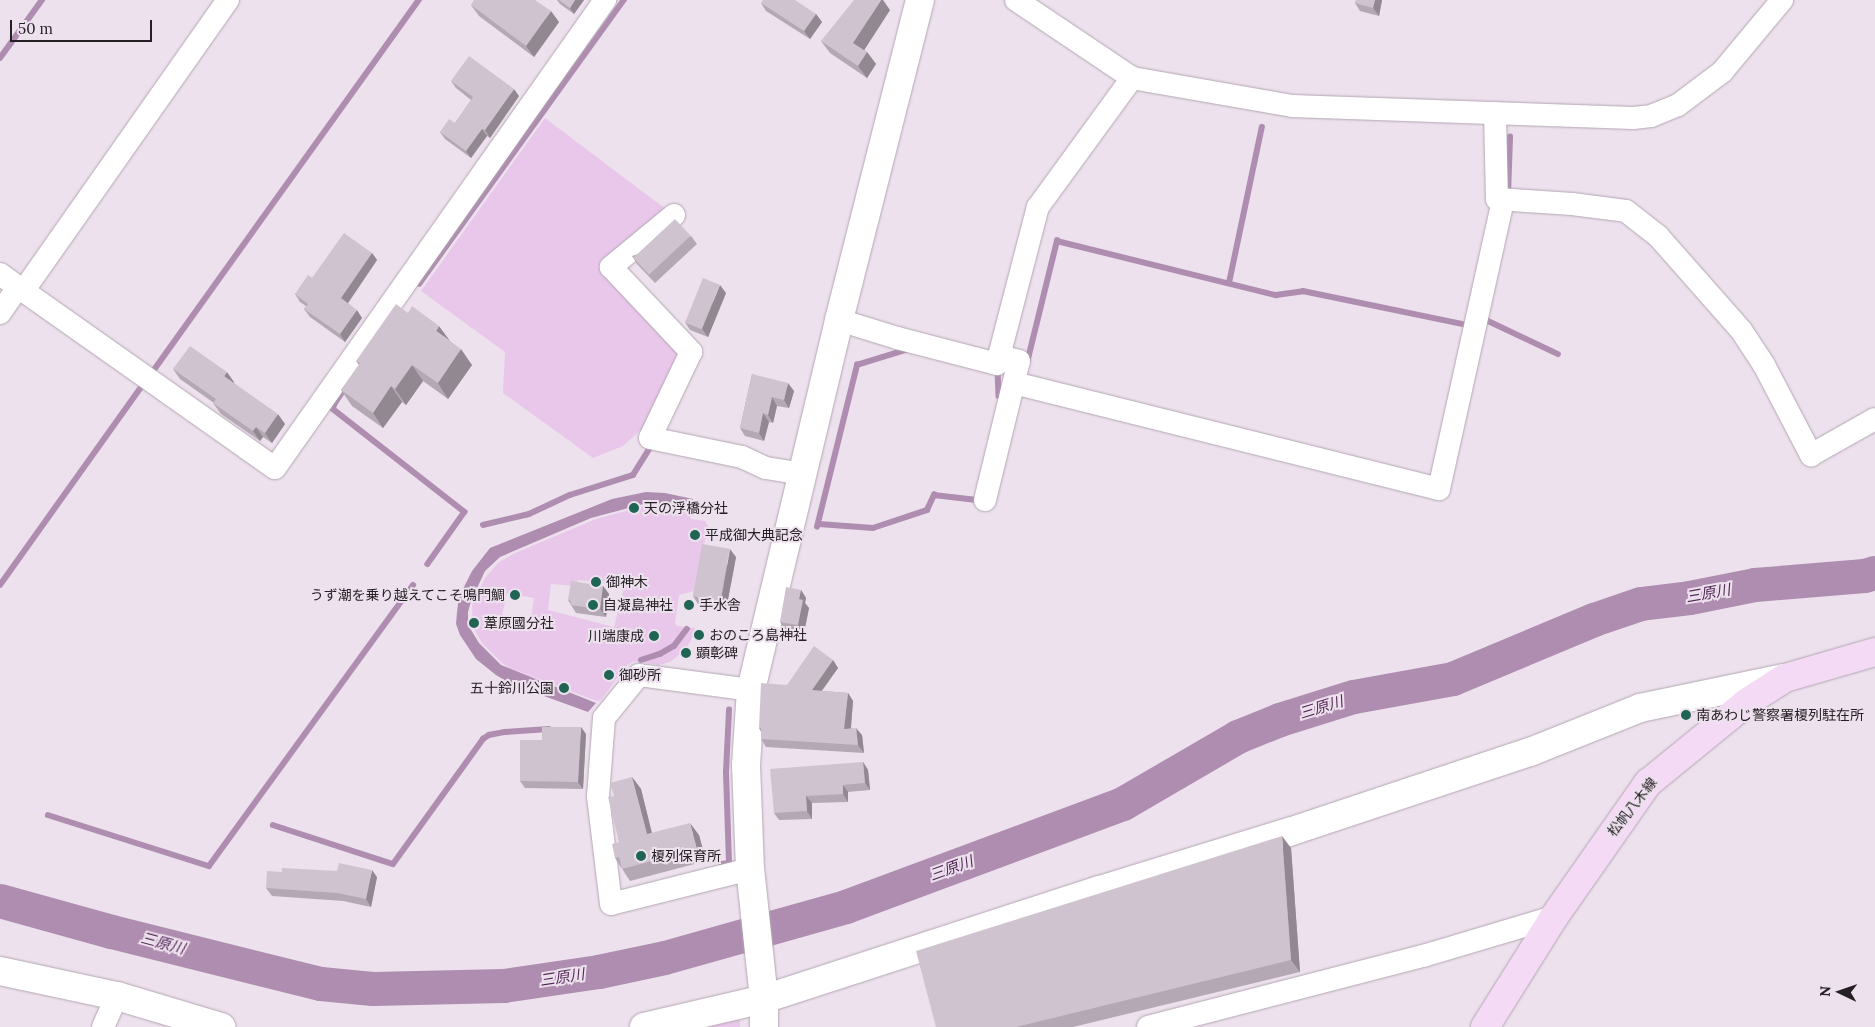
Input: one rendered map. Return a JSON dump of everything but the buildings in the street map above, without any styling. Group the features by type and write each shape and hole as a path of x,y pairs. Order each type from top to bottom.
{"main road":[{"name":"松帆八木線","path":"1486,1027 1554,917 1648,783 1746,703 1785,678 1875,652"}],"street":[{"path":"0,313 21,288 228,0"},
{"path":"0,274 275,468 605,0"},
{"path":"764,1027 764,999 751,876 746,765 751,690 839,320 920,0"},
{"path":"1016,0 1132,78 1292,106 1633,118 1651,116 1678,105 1722,72 1782,0"},
{"path":"839,320 897,338 998,364 1038,207 1132,78"},
{"path":"1495,113 1498,199 1503,201 1572,204 1626,211 1658,236 1741,330 1764,365 1811,455 1875,419"},
{"path":"1014,383 1439,489 1503,201"},
{"path":"674,215 611,268 691,352 650,438 742,457 766,468 803,474"},
{"path":"985,500 1019,361 1000,356"},
{"path":"751,690 639,675 604,718 598,796 611,904 751,876"},
{"path":"644,1027 764,999 1091,893 1289,832 1530,752 1640,708 1785,678"},
{"path":"1148,1027 1423,956 1554,917"},
{"path":"0,971 117,996 221,1027"},
{"path":"103,1027 117,996"}],"shaded area":[{"path":"545,118 667,210 598,267 681,351 645,426 623,446 593,458 503,393 505,352 421,291"},
{"path":"646,492 665,493 693,499 691,511 651,502 591,518 500,557 485,571 468,612 468,625 479,643 501,665 596,703 588,712 511,684 476,659 460,635 456,624 457,612 459,597 472,571 490,548 612,499"},
{"path":"648,505 689,513 691,519 705,521 708,526 694,591 679,595 675,623 677,626 694,628 696,631 686,649 670,662 659,665 634,661 626,666 601,700 597,701 510,668 502,663 482,643 473,627 472,605 485,578 498,563 513,554 596,519","holes":["578,580 622,585 624,588 614,627 548,610 551,584 575,586","507,593 534,598 530,625 528,627 502,623"]},
{"path":"740,1019 740,1027 701,1027"}],"waterway":[{"path":"0,58 42,0"},
{"path":"151,374 419,0"},
{"path":"419,284 624,0"},
{"path":"1229,283 1262,127"},
{"path":"1508,195 1510,137"},
{"path":"1027,363 1057,241 1276,295 1303,291 1472,326"},
{"path":"1482,318 1558,354"},
{"path":"817,527 857,365 909,349"},
{"path":"998,368 999,396"},
{"path":"0,585 145,382"},
{"path":"347,386 333,409 465,512 428,564"},
{"path":"483,525 529,514 570,495 633,475 650,448"},
{"path":"819,524 873,528 927,510 934,495 977,500 978,496"},
{"name":"三原川","path":"0,901 112,932 321,984 373,989 504,986 599,972 665,958 846,907 1123,804 1238,737 1280,720 1354,697 1453,679 1594,620 1641,604 1690,598 1755,585 1865,576 1875,573"},
{"path":"48,815 209,866 413,585"},
{"path":"641,660 660,654 674,646 687,629"},
{"path":"722,864 729,863 726,772 729,710"},
{"path":"273,825 393,864 483,739 489,735 505,732 549,729"}],"place":[{"name":"天の浮橋分社","path":"634,508"},
{"name":"平成御大典記念","path":"695,535"},
{"name":"御神木","path":"596,582"},
{"name":"うず潮を乗り越えてこそ鳴門鯛","path":"515,595"},
{"name":"自凝島神社","path":"593,605"},
{"name":"手水舎","path":"689,605"},
{"name":"葦原國分社","path":"474,623"},
{"name":"おのころ島神社","path":"699,635"},
{"name":"川端康成","path":"654,636"},
{"name":"顕彰碑","path":"686,653"},
{"name":"御砂所","path":"609,675"},
{"name":"五十鈴川公園","path":"564,688"},
{"name":"南あわじ警察署榎列駐在所","path":"1686,715"},
{"name":"榎列保育所","path":"641,856"}]}
